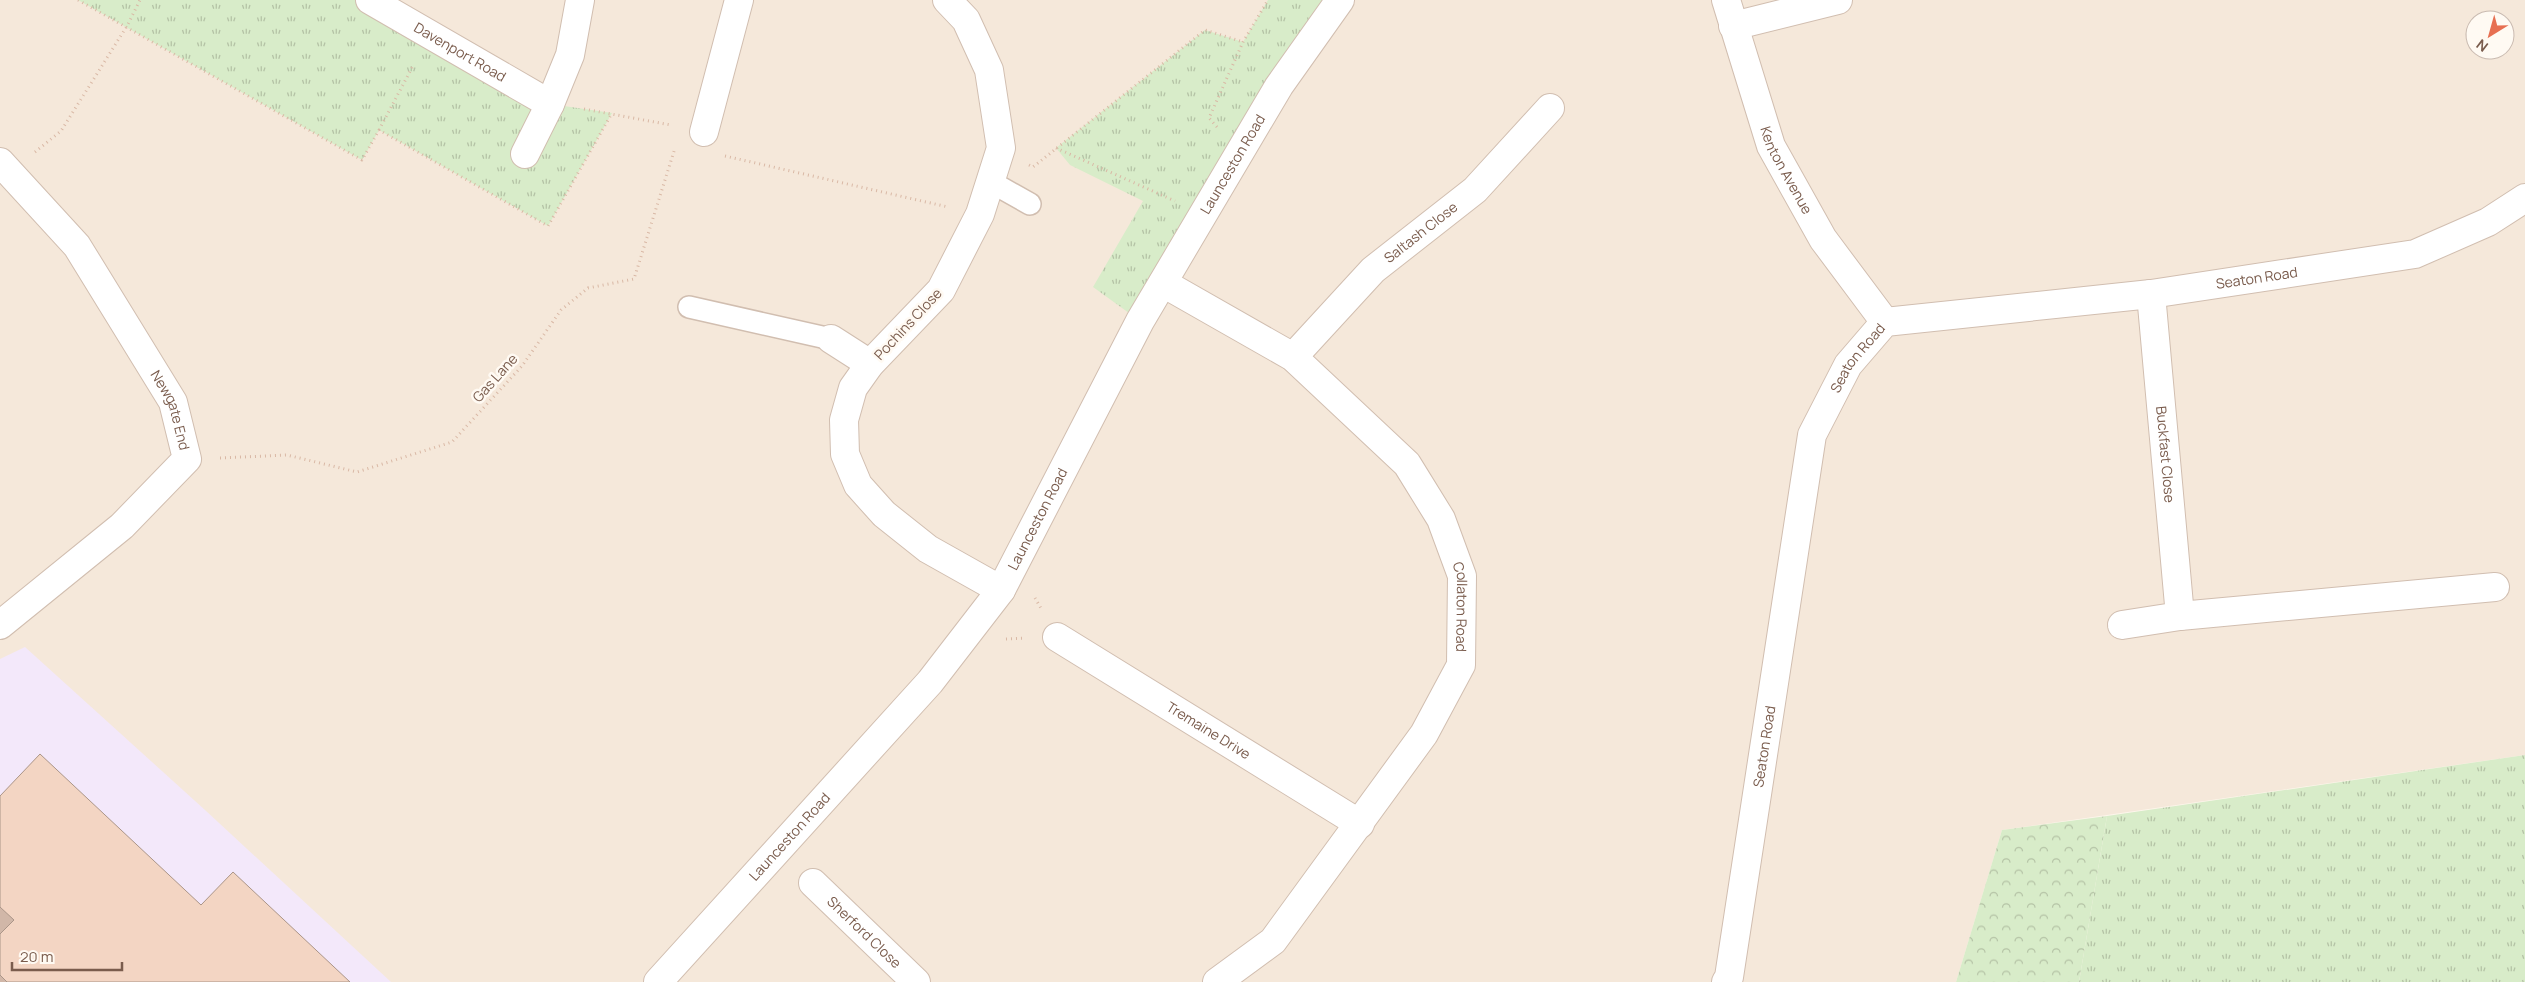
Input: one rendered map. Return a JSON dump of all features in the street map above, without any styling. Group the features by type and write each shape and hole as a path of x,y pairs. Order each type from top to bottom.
{"street":[{"name":"Davenport Road","path":"370,0 550,104"},
{"path":"525,154 550,104 570,55 580,0"},
{"path":"709,143 739,0"},
{"name":"Pochins Close","path":"947,0 966,20 989,70 1001,148 980,214 941,290 870,364 853,388 844,420 845,454 858,485 884,514 928,549 1001,590"},
{"name":"Launceston Road","path":"658,982 930,682 1001,590 1140,321 1279,86 1340,0"},
{"name":"Kenton Avenue","path":"1726,0 1771,146 1823,239 1885,322"},
{"path":"1733,26 1838,0"},
{"name":"Saltash Close","path":"1294,357 1373,270 1475,190 1550,108"},
{"name":"Newgate End","path":"0,624 122,526 187,459 173,402 139,344 77,246 4,167"},
{"name":"Seaton Road","path":"1726,982 1729,978 1812,435 1848,365 1885,322 2150,294 2415,254 2488,222 2525,198"},
{"name":"Collaton Road","path":"1163,283 1294,357 1407,464 1441,519 1462,576 1461,665 1424,734 1273,941 1217,982"},
{"name":"Buckfast Close","path":"2150,294 2180,616"},
{"path":"832,339 870,364"},
{"path":"2122,625 2180,616 2494,588"},
{"name":"Tremaine Drive","path":"1057,637 1360,824"},
{"name":"Sherford Close","path":"813,883 916,982"}],"lane":[{"path":"991,182 1030,204"},
{"path":"688,308 832,339"}],"path":[{"path":"78,0 362,160 429,34"},
{"path":"4,167 62,131 127,26 140,0"},
{"path":"1238,153 1209,118 1243,42 1268,0"},
{"path":"1001,148 1033,167 1205,30 1243,42"},
{"path":"550,104 612,113 709,143 980,214"},
{"path":"379,130 548,226 612,113"},
{"name":"Gas Lane","path":"187,459 287,456 357,472 452,442 522,366 561,310 588,288 634,279 676,146 709,143"},
{"path":"1056,148 1204,214"}],"shaded area":[{"path":"0,0 2525,0 2525,755 2002,830 1956,982 0,982"},
{"path":"25,647 391,982 0,982 0,659"}],"green space":[{"path":"78,0 370,0 550,104 612,113 548,226 379,130 362,160"},
{"path":"1268,0 1340,0 1140,321 1093,287 1143,201 1070,165 1056,148 1205,30 1243,42"},
{"path":"2525,755 2525,982 2079,982 2107,816"},
{"path":"2107,816 2079,982 1956,982 2002,830"}],"building":[{"path":"40,754 201,905 233,872 350,982 7,982 0,975 0,934 14,920 0,907 0,796"}]}
